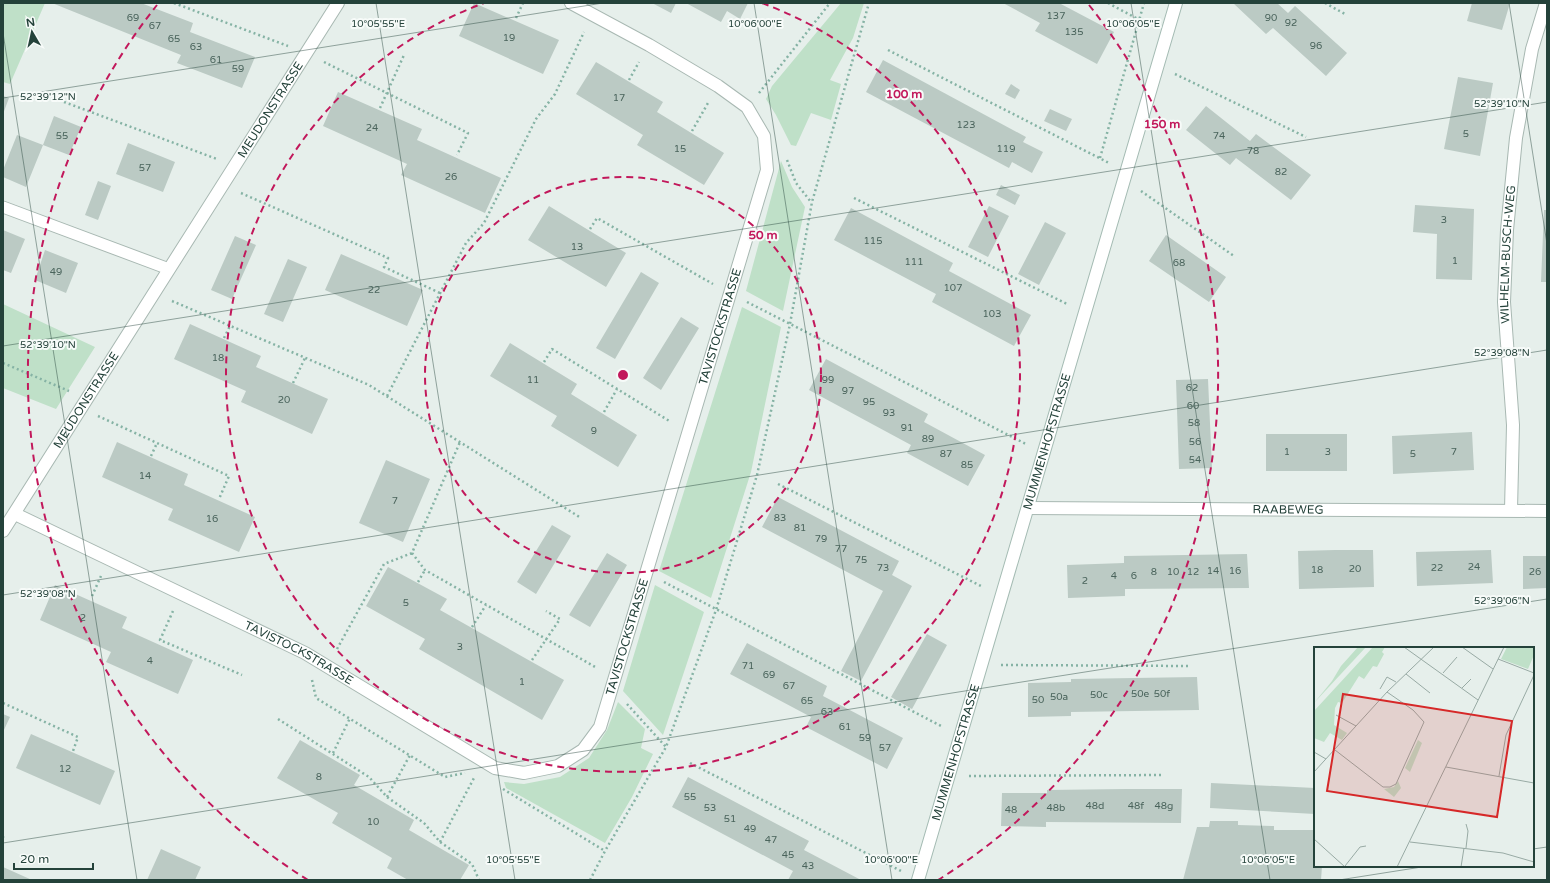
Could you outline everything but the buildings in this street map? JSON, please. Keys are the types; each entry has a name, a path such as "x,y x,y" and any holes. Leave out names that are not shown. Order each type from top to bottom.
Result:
{"street":[{"name":"MEUDONSTRASSE","path":"3,531 85,404 153,293 338,3"},
{"name":"TAVISTOCKSTRASSE","path":"15,514 305,653 495,768 524,773 558,766 583,750 600,727 614,683 687,432 767,170 764,136 747,107 718,86 650,44 571,3"},
{"name":"MUMMENHOFSTRASSE","path":"918,880 959,736 1002,596 1176,3"},
{"name":"WILHELM-BUSCH-WEG","path":"1512,510 1513,425 1504,302 1507,230 1516,138 1532,49 1546,3"},
{"name":"RAABEWEG","path":"1028,508 1547,511"}],"lane":[{"path":"3,207 169,269"}],"path":[{"name":"MEUDONSTRASSE","path":"174,3 305,53"},
{"path":"516,18 523,3"},
{"path":"747,107 830,3"},
{"path":"590,880 605,851 666,747 716,610 757,475 790,324 812,202 869,3"},
{"path":"1108,3 1167,34"},
{"path":"1100,158 1144,3"},
{"path":"1325,3 1345,14"},
{"path":"387,396 466,243 484,223 536,119 555,94 592,14"},
{"path":"888,50 1100,158 1234,256"},
{"path":"305,53 468,133 457,156"},
{"path":"380,108 404,55"},
{"path":"1158,66 1306,137"},
{"path":"692,131 718,86"},
{"name":"MEUDONSTRASSE","path":"64,102 234,165"},
{"path":"764,136 780,141 796,183 812,202"},
{"path":"222,185 388,258 384,267 440,293"},
{"path":"854,198 1085,314"},
{"path":"590,229 597,218 729,293 1044,454"},
{"path":"153,293 369,385 581,518"},
{"path":"224,338 230,326"},
{"path":"544,362 552,349 687,432"},
{"path":"294,383 305,358"},
{"path":"3,363 85,404 157,443 229,476 219,499"},
{"path":"604,412 617,389"},
{"path":"327,666 384,564 412,552 460,442"},
{"path":"151,456 157,443"},
{"path":"778,484 1002,596"},
{"path":"412,552 425,570 547,639 614,683 666,747"},
{"path":"418,582 425,570"},
{"path":"646,572 959,736"},
{"path":"181,594 160,640 242,675"},
{"path":"472,627 486,605"},
{"path":"532,660 560,620 546,611"},
{"path":"305,653 316,698 445,777 495,768 504,792 605,851"},
{"path":"981,666 1189,666"},
{"path":"3,703 78,737 72,751"},
{"path":"333,753 350,718"},
{"path":"278,719 369,777 387,798 424,823 440,842 472,864 479,880"},
{"path":"387,798 410,755"},
{"path":"690,763 918,880"},
{"path":"440,842 478,771"},
{"path":"948,776 1164,775"}],"green space":[{"path":"3,3 45,3 10,84 3,82"},
{"path":"841,3 864,3 853,38 830,80 841,84 831,120 811,113 796,146 791,145 766,99 772,86"},
{"path":"781,161 792,187 805,207 783,311 746,291"},
{"path":"3,304 95,347 56,409 3,388"},
{"path":"742,307 781,327 751,472 711,598 659,571"},
{"path":"655,585 704,612 663,735 623,691"},
{"path":"618,702 645,729 641,748 653,754 632,797 605,843 506,788 504,782 524,784 560,777 589,758 607,730"}]}
